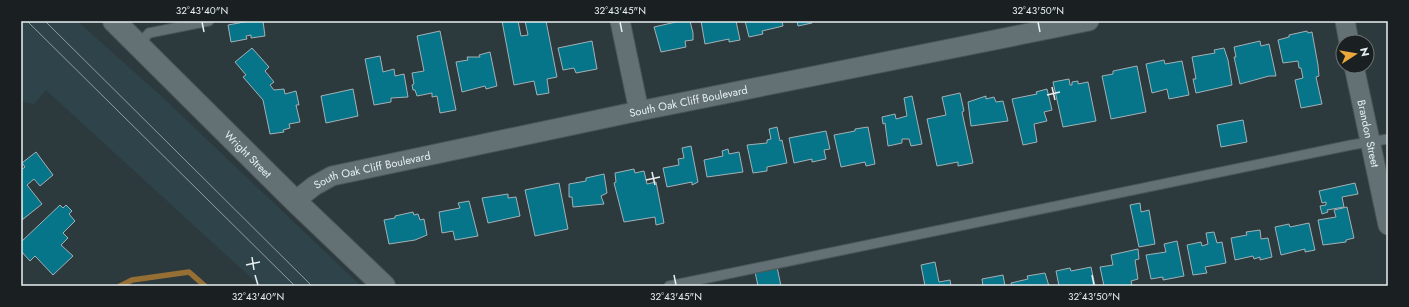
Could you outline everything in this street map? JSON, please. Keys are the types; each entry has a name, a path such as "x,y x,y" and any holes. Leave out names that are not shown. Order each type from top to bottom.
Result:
{"street":[{"name":"Wright Street","path":"114,21 295,201 384,286"},
{"path":"620,21 639,111"},
{"name":"South Oak Cliff Boulevard","path":"295,201 314,186 332,176 639,111 1089,21"},
{"path":"1345,21 1347,34"},
{"name":"Brandon Street","path":"1357,74 1379,140 1388,225"}],"lane":[{"path":"138,45 149,33 210,21"},
{"path":"669,286 1379,140"}],"shaded area":[{"path":"21,21 77,21 160,95 361,286 260,286 46,90 34,104 21,101"}],"building":[{"path":"249,21 263,21 265,36 251,38 251,35 246,36 247,39 231,42 228,25"},
{"path":"502,21 518,21 521,36 528,35 525,21 546,21 557,77 547,79 549,93 537,95 534,81 514,85"},
{"path":"676,21 690,21 693,40 685,41 686,47 661,52 654,27"},
{"path":"701,21 736,21 740,40 729,42 729,39 705,44"},
{"path":"745,21 782,21 783,26 762,31 763,34 749,37"},
{"path":"797,21 811,21 812,23 798,26"},
{"path":"440,31 456,110 440,113 437,96 432,97 432,93 417,96 415,90 413,90 412,85 414,84 412,73 424,71 417,36"},
{"path":"1307,31 1308,33 1312,32 1319,76 1316,77 1322,104 1301,108 1295,80 1303,78 1301,68 1299,68 1298,61 1283,63 1278,40 1289,37 1289,35"},
{"path":"592,41 597,69 576,73 574,68 563,70 558,48"},
{"path":"1260,41 1261,46 1269,44 1276,76 1269,76 1240,84 1234,57 1236,57 1234,47"},
{"path":"252,48 269,67 265,71 274,82 270,85 274,90 284,89 285,94 296,91 299,105 296,105 300,122 289,124 290,128 283,130 284,132 270,134 263,100 243,77 246,75 235,62"},
{"path":"1224,48 1228,60 1232,85 1196,93 1193,79 1196,79 1192,57 1215,53 1214,50"},
{"path":"490,52 497,86 486,89 485,86 462,92 456,62 468,60 467,57 480,57 479,55"},
{"path":"380,56 383,72 394,69 395,76 404,74 408,97 391,98 391,102 374,105 365,59"},
{"path":"1164,60 1165,64 1182,61 1189,95 1169,99 1167,89 1152,93 1146,64"},
{"path":"1137,66 1146,112 1111,119 1102,76 1113,74 1113,71"},
{"path":"1069,79 1070,85 1072,85 1072,82 1078,81 1078,84 1088,82 1096,121 1063,127 1053,82"},
{"path":"353,89 358,116 326,123 321,96"},
{"path":"1047,89 1052,110 1044,112 1047,121 1034,124 1037,142 1023,145 1012,99 1037,94 1036,92"},
{"path":"960,93 964,111 962,112 973,163 958,166 958,162 937,166 927,119 946,115 942,97"},
{"path":"912,96 922,144 911,146 909,139 902,139 902,143 888,146 885,123 883,124 882,117 895,114 896,119 907,116 904,98"},
{"path":"986,96 986,99 994,97 996,102 1003,101 1008,121 971,126 968,102"},
{"path":"1243,120 1247,142 1221,147 1217,125"},
{"path":"777,127 780,141 782,140 787,163 767,167 767,171 753,173 747,145 767,143 767,140 771,139 769,129"},
{"path":"868,127 875,164 866,166 865,162 841,167 834,135"},
{"path":"826,131 830,149 824,150 826,159 812,162 812,159 794,163 789,138"},
{"path":"691,146 698,182 692,185 692,182 667,187 663,168 679,165 678,159 684,158 682,148"},
{"path":"728,149 729,154 739,152 743,172 707,177 704,160 723,156 722,151"},
{"path":"36,152 53,175 40,186 34,179 27,185 42,204 22,220 21,170 25,167 22,163"},
{"path":"634,169 635,173 644,171 647,184 656,182 664,223 656,225 655,217 624,222 614,183 616,182 615,173"},
{"path":"604,174 607,193 601,196 604,204 573,207 572,197 569,197 569,184 586,181 586,178"},
{"path":"559,183 568,229 535,236 525,190"},
{"path":"1355,183 1358,194 1342,197 1344,207 1327,210 1328,212 1322,214 1320,206 1326,205 1326,202 1322,203 1319,191"},
{"path":"508,194 508,198 516,197 520,216 488,223 482,198"},
{"path":"469,201 478,236 455,240 453,231 442,233 439,212 460,208 458,203"},
{"path":"1140,203 1141,212 1149,210 1155,244 1139,247 1130,205"},
{"path":"60,205 63,208 66,205 72,211 69,214 75,221 63,233 68,238 61,245 73,256 53,275 35,256 30,261 21,251 21,242"},
{"path":"1347,207 1354,238 1346,240 1346,242 1323,245 1318,220 1336,217 1334,210"},
{"path":"413,212 414,215 418,214 420,220 424,219 427,235 415,240 389,244 384,220"},
{"path":"1309,223 1315,250 1305,252 1305,249 1281,255 1275,227 1289,224 1290,227"},
{"path":"1260,230 1261,239 1268,238 1272,257 1260,260 1260,257 1254,259 1253,256 1235,260 1231,238 1247,235 1246,232"},
{"path":"1214,232 1217,243 1222,242 1226,263 1205,267 1207,273 1193,275 1187,245 1201,242 1202,246 1208,244 1206,233"},
{"path":"1177,241 1184,276 1163,280 1163,277 1151,279 1146,255 1166,252 1164,244"},
{"path":"1138,249 1139,259 1135,260 1138,279 1131,281 1132,285 1104,286 1100,267 1113,265 1111,255"},
{"path":"935,262 939,282 950,280 951,286 925,286 921,265"},
{"path":"777,267 781,286 758,286 755,272"},
{"path":"1091,267 1095,286 1059,286 1056,271 1070,268 1071,271"},
{"path":"1045,273 1049,286 1012,286 1011,283 1028,279 1027,276"},
{"path":"1003,275 1005,286 983,286 982,279"}],"waterway":[{"path":"120,286 132,280 189,272 205,286"}],"tram line":[{"path":"27,21 295,286"},
{"path":"45,21 312,286"}]}
